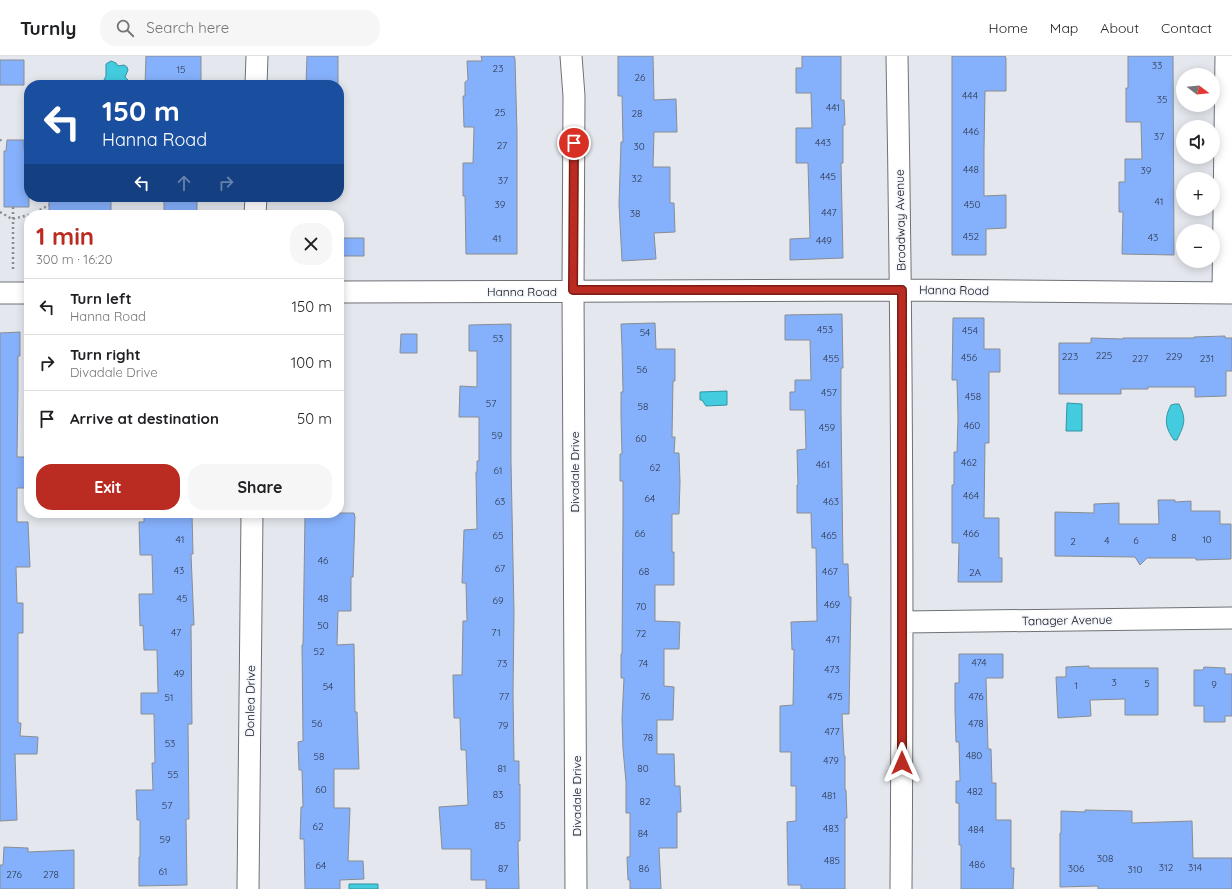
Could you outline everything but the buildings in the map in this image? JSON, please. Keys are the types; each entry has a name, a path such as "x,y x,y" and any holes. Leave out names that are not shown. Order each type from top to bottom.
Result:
{"street":[{"path":"256,80 257,56"},
{"name":"Divadale Drive","path":"571,56 574,96 573,290 576,889"},
{"name":"Broadway Avenue","path":"897,56 902,290 903,622 901,889"},
{"path":"1226,56 1228,293"},
{"name":"Hanna Road","path":"344,292 902,290 1228,293"},
{"path":"0,293 24,293"},
{"name":"Donlea Drive","path":"248,889 252,518"},
{"name":"Tanager Avenue","path":"903,622 1232,618"}],"path":[{"path":"40,210 50,205"},
{"path":"12,207 13,274"},
{"path":"0,212 12,219 24,216"}],"water":[{"path":"111,61 116,63 118,66 124,65 127,67 128,70 125,77 128,80 104,80 106,76 106,64"},
{"path":"727,391 727,405 706,406 702,400 700,400 700,392"},
{"path":"1067,403 1082,404 1082,431 1066,431"},
{"path":"1179,404 1184,418 1183,426 1177,440 1174,440 1171,436 1166,423 1167,414 1171,405"},
{"path":"349,884 378,884 378,889 349,889"}],"route":[{"path":"574,143 573,290 902,290 902,763"}]}
